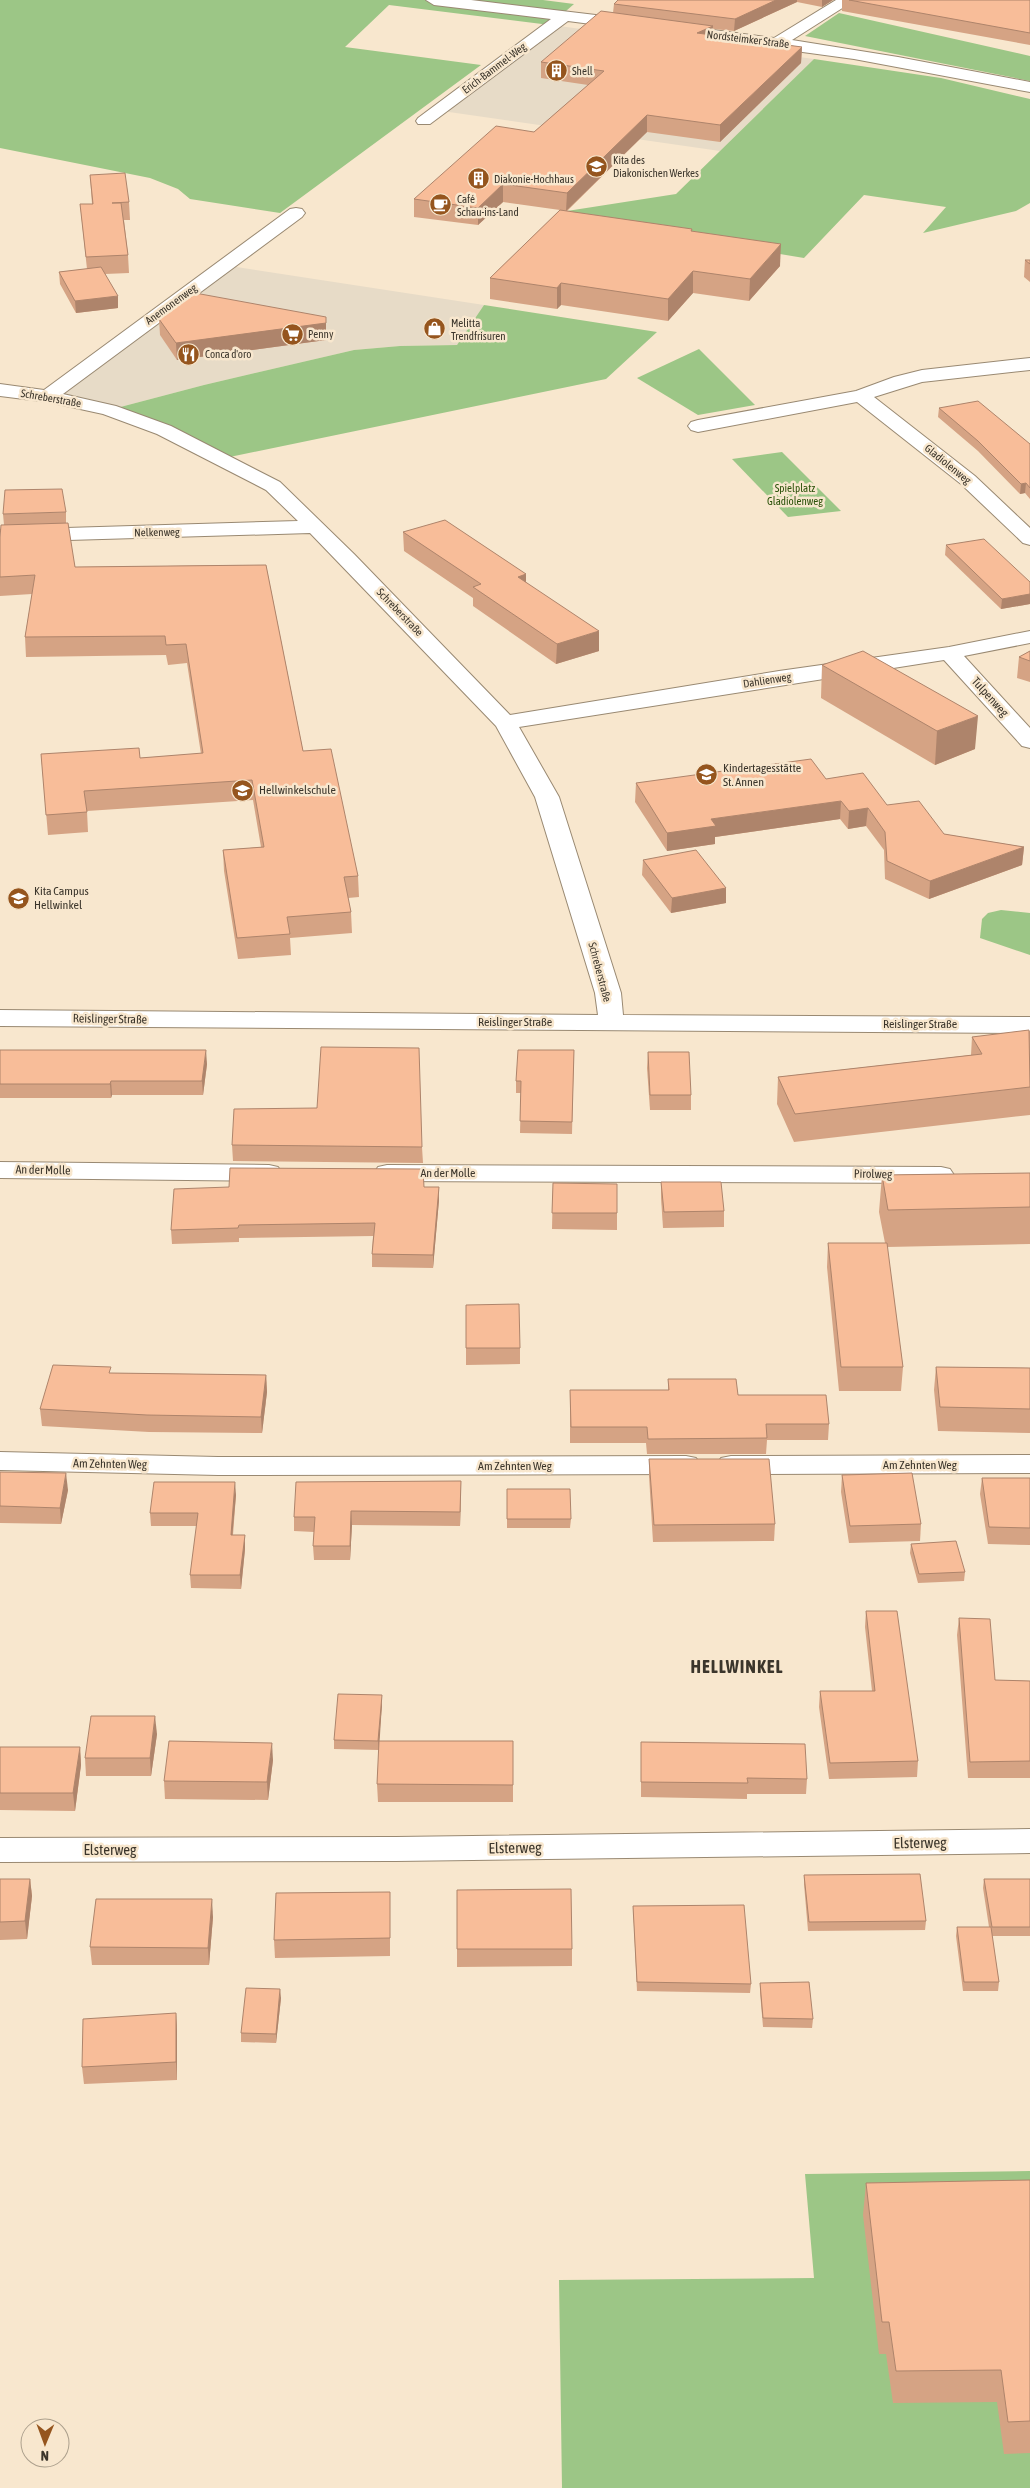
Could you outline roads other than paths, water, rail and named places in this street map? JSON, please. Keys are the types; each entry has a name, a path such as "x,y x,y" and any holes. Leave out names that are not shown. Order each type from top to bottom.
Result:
{"street":[{"path":"434,0 642,25"},
{"path":"778,42 847,0"},
{"name":"Erich-Bammel-Weg","path":"424,121 565,16"},
{"name":"Nordsteimker Straße","path":"662,28 778,42 932,66 1030,87"},
{"name":"Anemonenweg","path":"48,396 296,213"},
{"path":"698,426 861,396 882,385 932,375 1030,364"},
{"name":"Schreberstraße","path":"0,390 48,396 110,410 164,430 273,486 347,558 505,723 547,797 608,994 611,1022"},
{"name":"Gladiolenweg","path":"861,396 968,480 1030,539"},
{"name":"Nelkenweg","path":"0,536 314,527"},
{"name":"Dahlienweg","path":"505,723 779,678 949,653 1030,637"},
{"name":"Tulpenweg","path":"949,653 1030,741"},
{"name":"Reislinger Straße","path":"0,1018 1030,1025"},
{"name":"An der Molle","path":"0,1170 294,1172"},
{"name":"An der Molle","path":"363,1173 747,1173"},
{"name":"Pirolweg","path":"747,1173 962,1175"},
{"name":"Am Zehnten Weg","path":"0,1461 218,1466 1030,1464"},
{"name":"Elsterweg","path":"0,1850 396,1849 1030,1841"}],"place":[{"name":"Shell","path":"556,71"},
{"name":"Kita des Diakonischen Werkes","path":"597,166"},
{"name":"Diakonie-Hochhaus","path":"478,179"},
{"name":"Café Schau-ins-Land","path":"441,205"},
{"name":"Melitta Trendfrisuren","path":"435,329"},
{"name":"Penny","path":"292,334"},
{"name":"Conca d'oro","path":"189,354"},
{"name":"Kindertagesstätte St. Annen","path":"707,775"},
{"name":"Hellwinkelschule","path":"243,790"},
{"name":"Kita Campus Hellwinkel","path":"18,898"}],"district":[{"name":"HELLWINKEL","path":"737,1667"}],"park label":[{"name":"Spielplatz Gladiolenweg","path":"795,494"}]}
